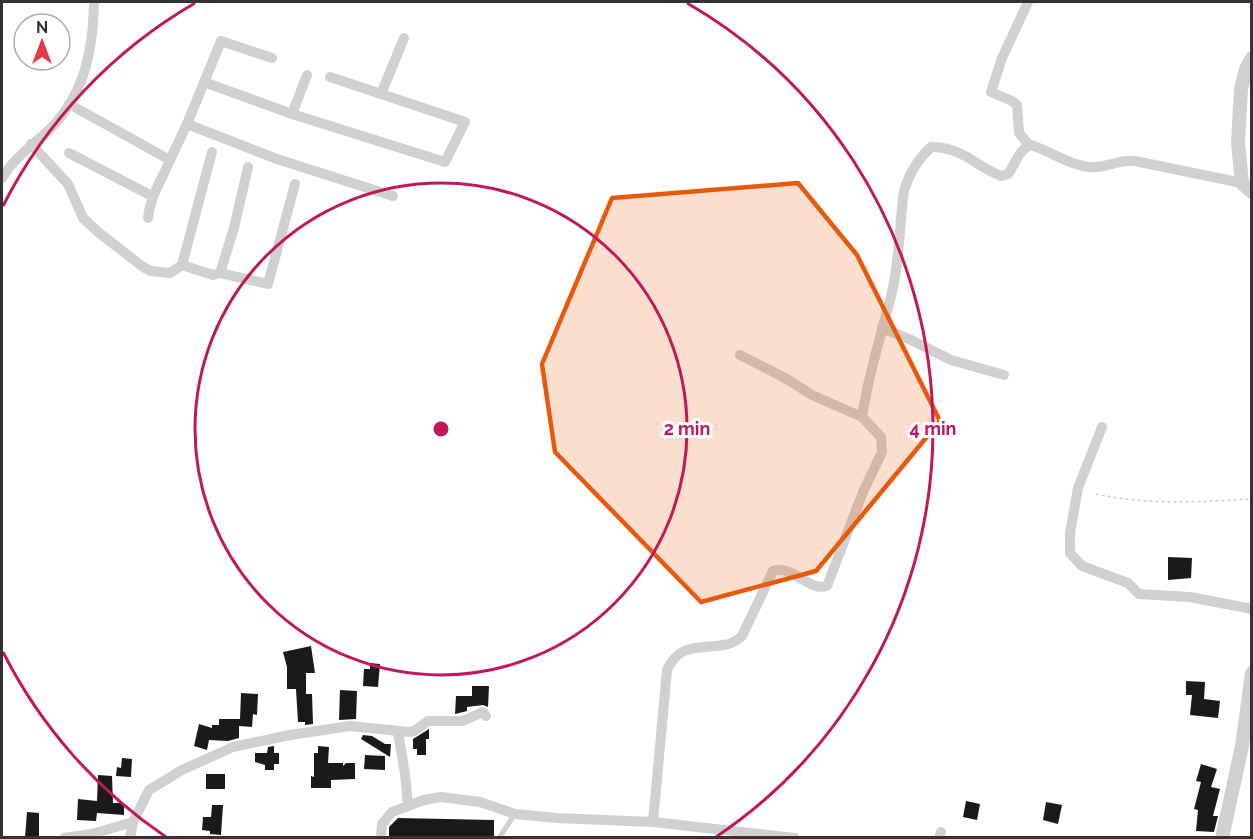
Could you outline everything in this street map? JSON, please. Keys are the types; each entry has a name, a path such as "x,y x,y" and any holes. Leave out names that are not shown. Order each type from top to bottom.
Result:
{"street":[{"path":"2,178 10,164 51,128 69,104 82,80 90,57 94,2"},
{"path":"1028,2 1002,58 991,92 1016,103 1019,133 1029,145 1091,168 1122,161 1135,161 1247,188 1238,143 1244,76 1251,58"},
{"path":"381,94 404,38"},
{"path":"148,218 152,196 162,180 187,124 221,41 272,58"},
{"path":"292,114 307,75"},
{"path":"204,82 292,114 444,162 465,122 330,77"},
{"path":"69,104 170,159"},
{"path":"187,124 277,159 393,196"},
{"path":"31,144 70,187 83,218 98,232 151,271 170,273 182,265 212,152"},
{"path":"862,417 868,383 892,291 904,191 921,158 931,147 947,147 1004,176 1010,171 1021,152 1029,145"},
{"path":"69,153 152,196"},
{"path":"220,273 234,228 248,167"},
{"path":"182,265 213,275 220,273 268,284 295,183"},
{"path":"882,328 951,360 1004,375"},
{"path":"653,822 667,670 670,664 677,655 690,648 720,645 738,640 773,571 777,569 787,571 818,587 827,586 863,492 882,452 881,437 862,417 812,395 787,379 740,355"},
{"path":"1102,426 1078,488 1072,516 1070,553 1076,561 1088,569 1128,583 1139,594 1190,597 1251,609"},
{"path":"1222,837 1242,746 1251,673"},
{"path":"130,837 134,822 149,790 182,770 233,747 350,726 398,732 414,731 428,721 463,721 483,712 486,716"},
{"path":"398,732 408,805"},
{"path":"381,837 384,820 392,812 431,798 457,798 480,802 515,814 653,822 691,832 795,837"},
{"path":"64,837 92,834 134,822"}],"lane":[{"path":"499,837 515,814"}],"path":[{"path":"1096,494 1112,498 1155,501 1251,499"}],"highlighted area":[{"path":"798,183 857,255 940,421 816,571 701,602 555,452 542,364 612,198"}],"building":[{"path":"1168,557 1192,558 1191,578 1168,580"},
{"path":"311,646 315,673 306,673 306,694 312,694 313,724 305,725 305,722 298,722 296,689 287,689 287,667 283,652"},
{"path":"370,663 380,664 378,687 363,686 364,669 370,669"},
{"path":"1186,681 1205,682 1204,699 1220,701 1218,718 1190,715 1192,695 1186,695"},
{"path":"472,686 489,686 488,707 483,705 467,707 467,711 455,714 456,696 472,696"},
{"path":"340,690 357,691 356,719 339,720"},
{"path":"241,693 258,694 257,715 253,714 252,727 239,726 239,738 228,741 209,740 207,750 194,746 199,724 212,728 212,725 219,725 219,719 240,719"},
{"path":"429,729 429,739 426,739 426,755 417,755 417,749 413,749 413,739"},
{"path":"363,735 372,736 385,744 391,744 390,757 361,739"},
{"path":"274,746 274,753 279,753 279,764 274,764 274,770 265,770 265,765 255,762 255,753 267,753 268,747"},
{"path":"318,746 329,747 328,763 343,763 343,766 346,763 355,763 355,779 331,780 331,788 311,788 311,776 314,777 314,753 318,753"},
{"path":"365,755 385,756 385,770 364,769"},
{"path":"122,758 132,759 131,777 116,776 117,767 121,768"},
{"path":"1201,764 1217,769 1211,787 1220,789 1213,816 1218,816 1214,832 1196,831 1198,810 1194,809 1201,782 1196,781"},
{"path":"206,774 225,774 225,789 206,789"},
{"path":"98,775 112,776 113,803 124,803 124,815 97,813 96,821 77,820 78,799 97,801"},
{"path":"966,801 980,804 977,820 963,817"},
{"path":"1046,802 1062,805 1058,824 1043,820"},
{"path":"212,805 223,805 221,835 210,834 210,831 202,830 203,817 211,817"},
{"path":"27,812 39,813 39,837 25,837"},
{"path":"398,818 494,820 494,837 389,836 389,827"}]}
